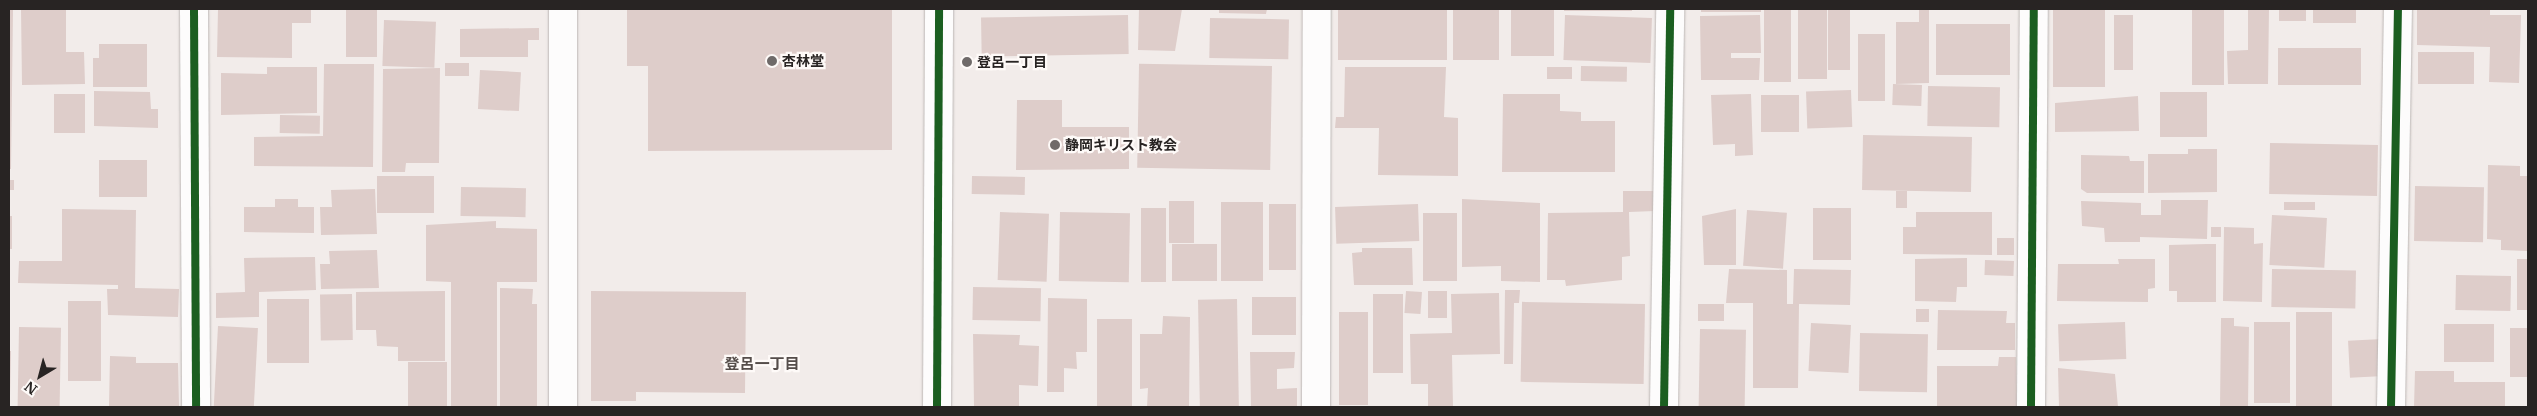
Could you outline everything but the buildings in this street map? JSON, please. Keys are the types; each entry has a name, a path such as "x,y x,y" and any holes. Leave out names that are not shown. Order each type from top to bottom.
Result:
{"street":[{"path":"194,9 196,407"},
{"path":"563,9 563,407"},
{"path":"937,407 939,9"},
{"path":"1316,407 1317,9"},
{"path":"1664,407 1670,9"},
{"path":"2031,407 2034,9"},
{"path":"2391,407 2398,9"}],"cycle path":[{"path":"194,9 196,407"},
{"path":"937,407 939,9"},
{"path":"1664,407 1670,9"},
{"path":"2031,407 2034,9"},
{"path":"2391,407 2398,9"}],"place":[{"name":"杏林堂","path":"772,61"},
{"name":"登呂一丁目","path":"967,62"},
{"name":"静岡キリスト教会","path":"1055,145"}],"district":[{"name":"登呂一丁目","path":"762,364"}]}
